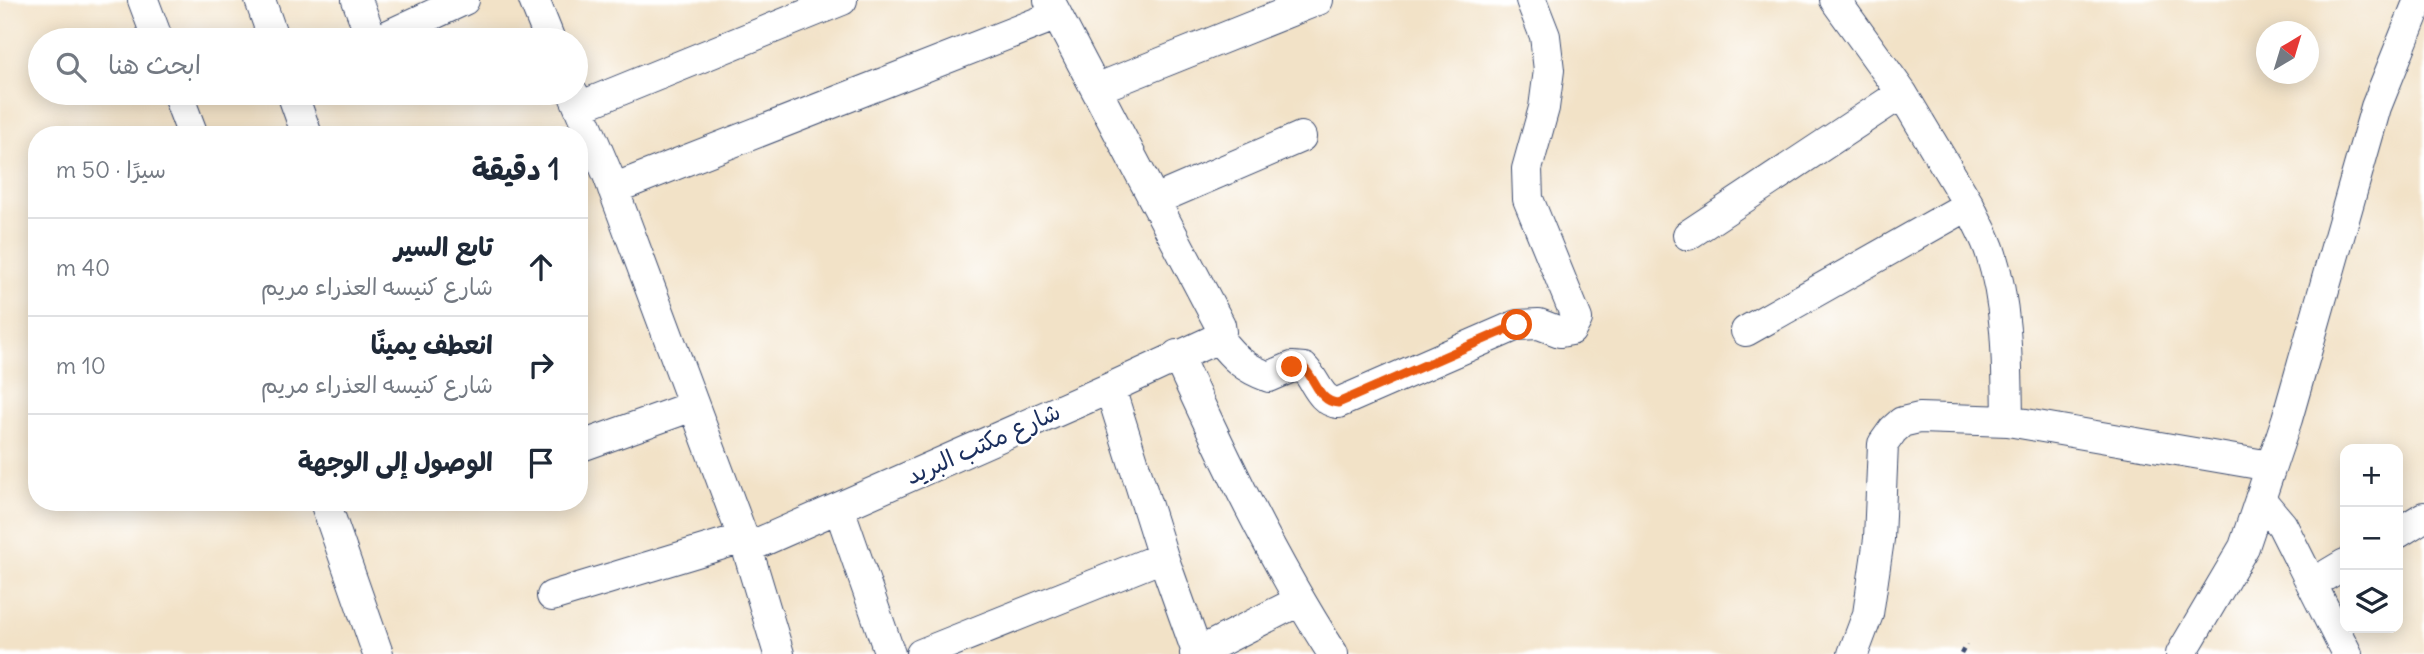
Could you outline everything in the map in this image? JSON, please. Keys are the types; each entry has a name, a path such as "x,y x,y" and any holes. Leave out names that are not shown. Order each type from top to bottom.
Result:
{"street":[{"path":"143,0 154,28"},
{"path":"260,0 270,28"},
{"path":"357,0 368,28"},
{"path":"404,28 464,0"},
{"path":"534,0 545,28"},
{"path":"588,95 842,0"},
{"path":"1096,89 1318,0"},
{"path":"613,189 1053,7 1220,325 1218,338 1231,355 1248,370 1269,377 1292,367 1304,368 1324,398 1331,403 1338,403 1517,325 1539,324 1560,332 1566,332 1576,325 1577,319 1528,198 1527,169 1544,108 1549,70 1545,36 1531,0"},
{"path":"1835,0 1902,93 1969,205 1990,253 2001,295 2007,355 2008,421"},
{"path":"2181,654 2244,547 2287,419 2376,107 2419,0"},
{"path":"1688,235 1902,93"},
{"path":"182,105 190,126"},
{"path":"296,105 304,126"},
{"path":"578,105 587,126"},
{"path":"588,129 745,543 779,654"},
{"path":"1155,200 1301,137"},
{"path":"1745,331 1969,205"},
{"name":"شارع مكتب البريد","path":"552,596 745,543 839,508 1218,338"},
{"path":"1177,355 1234,480 1299,601 1333,654"},
{"path":"1110,388 1196,653 1299,601"},
{"path":"588,444 693,406"},
{"path":"1853,654 1868,614 1879,540 1883,444 1902,422 1919,418 2008,421 2270,466"},
{"path":"2260,499 2282,526 2347,654"},
{"path":"839,508 890,654"},
{"path":"328,511 378,654"},
{"path":"2403,530 2424,517"},
{"path":"921,654 1163,557"},
{"path":"2313,583 2340,567"}],"path":[{"path":"1961,654 1966,645"}],"route":[{"path":"1292,367 1304,368 1324,398 1331,403 1338,403 1517,325"}]}
